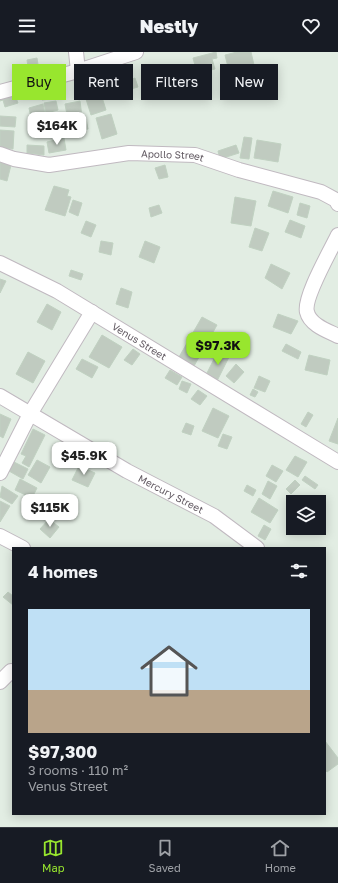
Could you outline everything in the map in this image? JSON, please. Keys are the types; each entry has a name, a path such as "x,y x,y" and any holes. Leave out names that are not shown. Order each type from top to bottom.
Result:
{"street":[{"path":"76,52 77,64"},
{"path":"99,64 136,52"},
{"path":"0,92 74,72"},
{"name":"Apollo Street","path":"0,154 14,159 49,166 129,153 195,155 239,170 321,192 336,200 338,204"},
{"path":"338,235 308,296 307,312 314,323 338,336"},
{"name":"Venus Street","path":"0,263 57,291 338,462"},
{"path":"0,473 30,414 92,312"},
{"name":"Mercury Street","path":"0,396 127,471 214,516 256,547"},
{"path":"0,536 21,547"},
{"path":"0,682 8,669"}],"building":[{"path":"216,52 217,58 212,59 215,69 212,70 212,64 195,64 193,58"},
{"path":"237,52 251,52 254,64 227,64 225,55"},
{"path":"37,58 38,64 28,64 27,60"},
{"path":"135,78 138,87 133,88 133,79"},
{"path":"0,95 12,95 12,100 17,100 18,103 5,107 3,100 0,101"},
{"path":"86,100 103,100 106,110 91,115"},
{"path":"56,101 58,110 46,113 44,103"},
{"path":"80,101 82,117 68,120 65,104"},
{"path":"43,104 47,123 33,127 29,108"},
{"path":"111,114 117,134 102,139 96,118"},
{"path":"0,116 16,117 15,127 0,126"},
{"path":"86,119 88,129 75,132 73,122"},
{"path":"0,130 14,131 13,149 0,148"},
{"path":"244,137 252,138 249,159 240,158"},
{"path":"64,138 66,150 49,153 47,142"},
{"path":"257,140 281,144 278,162 254,158"},
{"path":"27,145 44,146 44,155 27,153"},
{"path":"236,145 239,153 220,159 218,151"},
{"path":"0,158 12,161 7,181 0,179"},
{"path":"165,165 168,177 159,179 155,168"},
{"path":"54,186 69,190 67,196 71,197 65,216 45,210"},
{"path":"273,191 293,197 288,213 268,206"},
{"path":"235,197 256,201 251,226 231,223"},
{"path":"73,200 82,203 78,216 69,212"},
{"path":"300,203 310,206 307,218 297,215"},
{"path":"159,205 162,213 151,217 149,208"},
{"path":"290,220 305,226 301,238 285,232"},
{"path":"86,221 96,225 91,237 81,233"},
{"path":"255,228 269,233 262,251 249,247"},
{"path":"101,241 113,243 111,255 99,252"},
{"path":"145,241 160,247 154,263 139,257"},
{"path":"271,264 290,273 282,289 265,278"},
{"path":"71,270 83,274 81,280 69,276"},
{"path":"0,279 6,281 0,293"},
{"path":"121,288 132,292 128,308 116,304"},
{"path":"47,304 61,312 52,330 37,322"},
{"path":"278,314 298,321 291,334 273,327"},
{"path":"202,317 217,325 194,366 179,357"},
{"path":"102,335 122,347 109,368 89,357"},
{"path":"235,338 249,345 244,355 230,348"},
{"path":"286,344 301,352 298,359 282,351"},
{"path":"133,349 140,354 132,365 124,360"},
{"path":"218,351 229,357 217,381 206,375"},
{"path":"28,352 45,361 33,383 16,374"},
{"path":"309,355 330,360 327,375 305,370"},
{"path":"82,359 98,367 92,378 76,369"},
{"path":"236,364 244,372 234,383 226,376"},
{"path":"170,370 182,377 177,385 165,378"},
{"path":"259,376 270,381 265,392 254,388"},
{"path":"182,381 191,384 187,393 179,389"},
{"path":"253,389 258,392 255,397 250,395"},
{"path":"198,390 207,396 200,405 191,399"},
{"path":"213,408 229,416 218,438 202,431"},
{"path":"308,412 313,415 306,427 301,424"},
{"path":"0,414 11,419 3,438 0,436"},
{"path":"338,418 338,444 329,441"},
{"path":"186,423 194,426 191,435 182,432"},
{"path":"33,429 45,435 29,467 22,463 26,456 21,454"},
{"path":"223,434 232,437 227,449 218,446"},
{"path":"295,456 307,462 298,477 286,470"},
{"path":"37,460 50,467 41,483 28,475"},
{"path":"14,462 28,469 23,479 9,471"},
{"path":"272,465 283,471 276,482 266,476"},
{"path":"79,466 95,473 88,487 72,480"},
{"path":"305,476 318,485 315,489 302,480"},
{"path":"20,479 37,488 32,498 15,490"},
{"path":"295,480 300,485 291,494 286,489"},
{"path":"268,481 277,486 270,499 262,494"},
{"path":"247,485 256,490 253,496 244,491"},
{"path":"2,486 18,496 12,504 0,497"},
{"path":"259,498 278,510 270,523 251,512"},
{"path":"0,501 10,506 0,522"},
{"path":"49,519 59,527 50,538 40,529"},
{"path":"264,525 271,529 265,540 258,536"},
{"path":"8,592 12,595 12,604 3,597"},
{"path":"326,742 338,758 338,764 327,772"}]}
